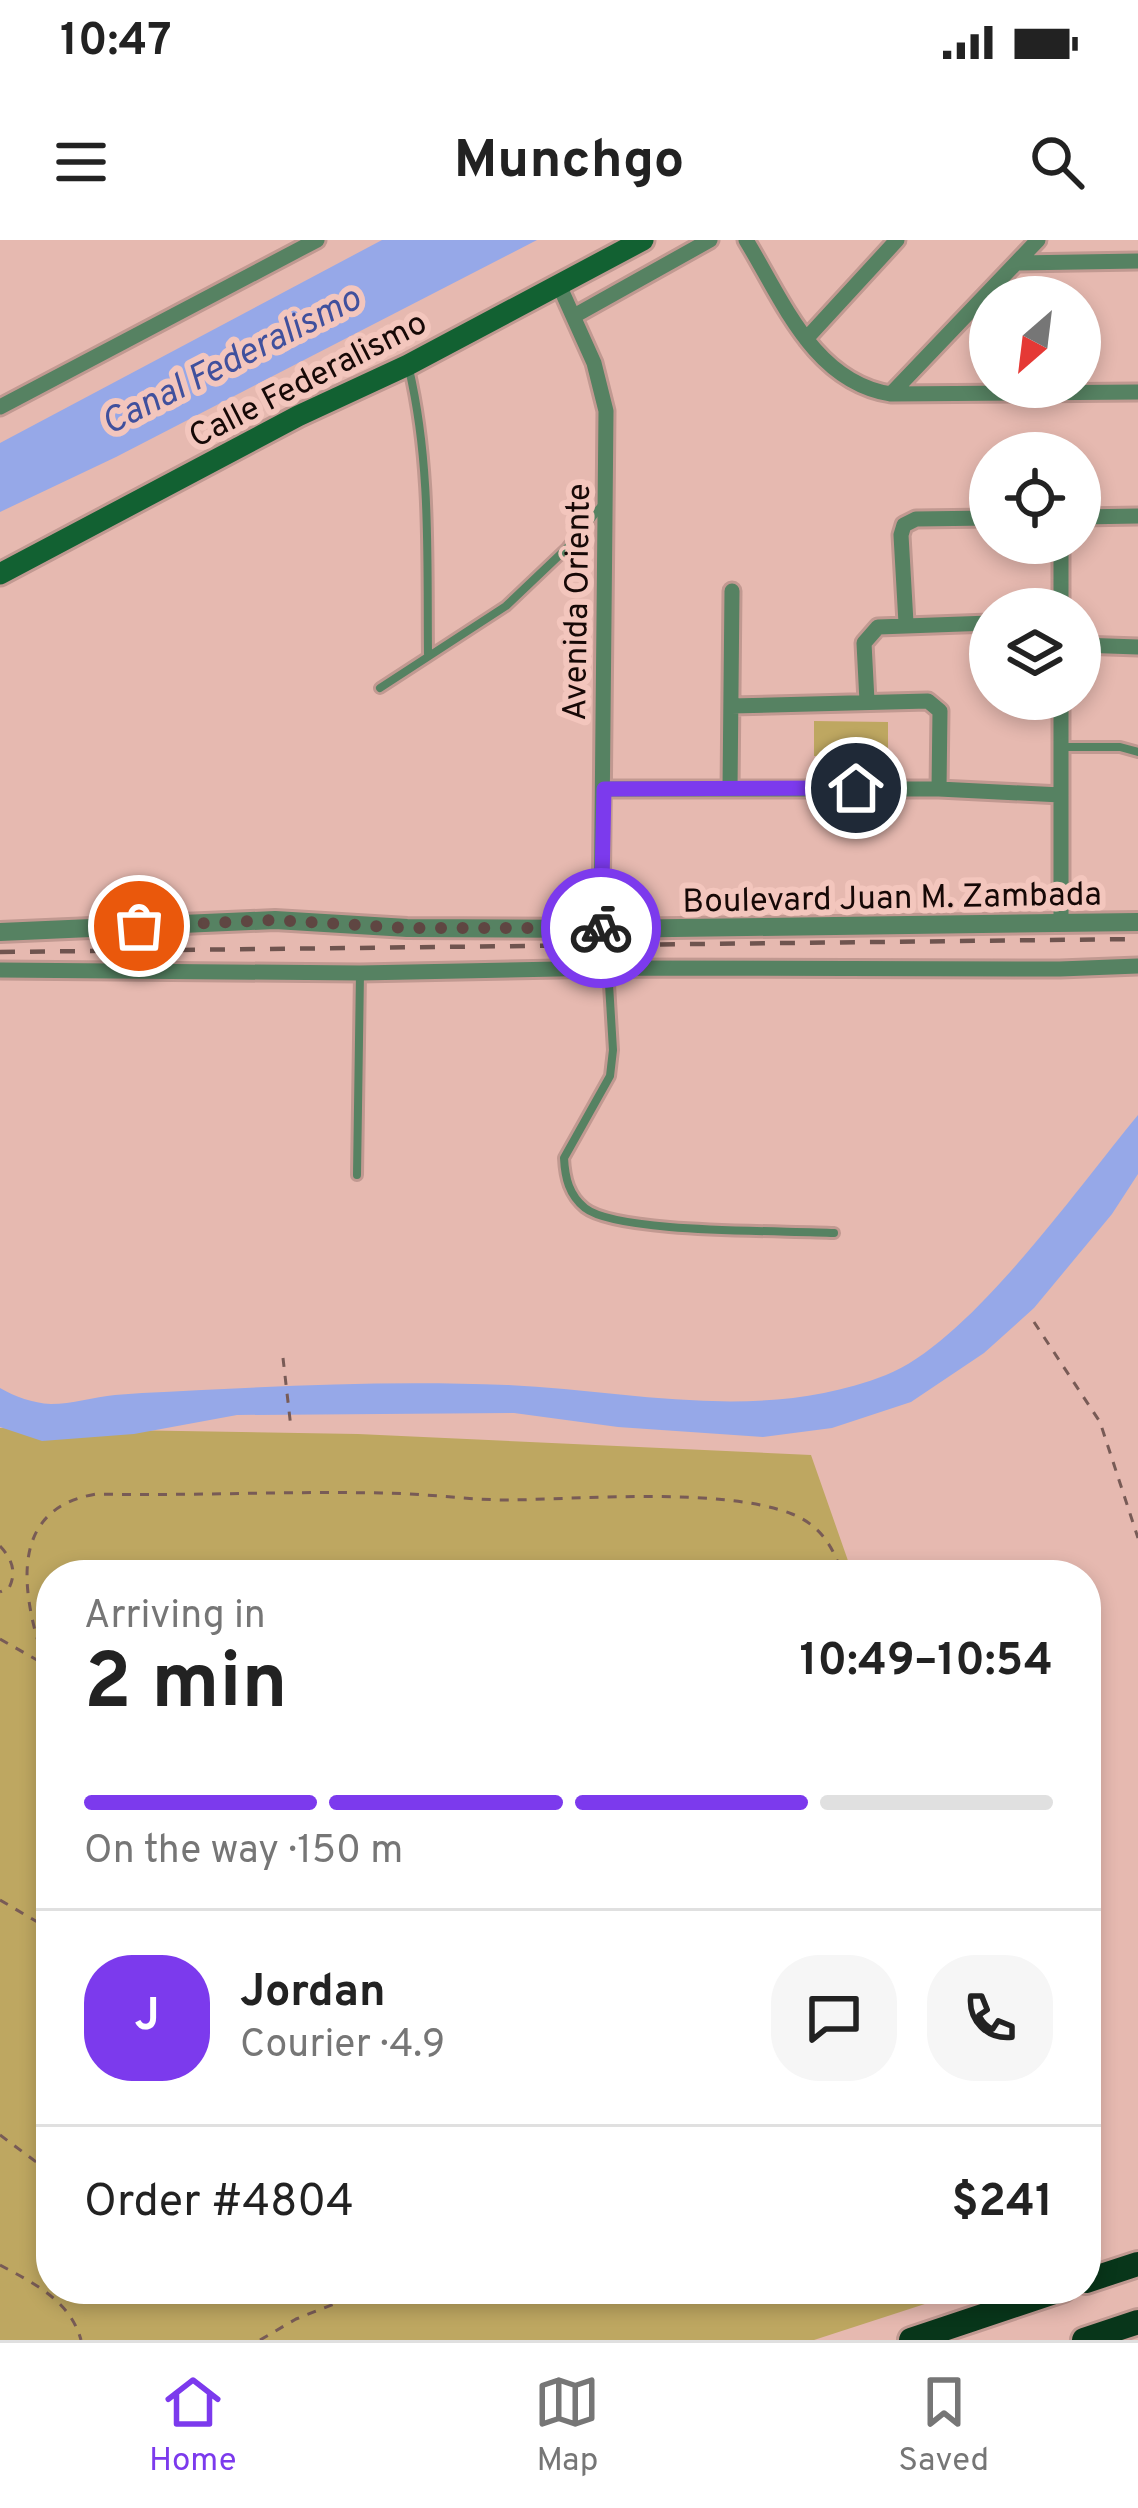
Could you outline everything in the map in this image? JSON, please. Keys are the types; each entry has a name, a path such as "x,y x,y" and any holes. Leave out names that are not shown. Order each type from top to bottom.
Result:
{"highway":[{"path":"1101,2277 1138,2264"},
{"path":"911,2340 1018,2304"},
{"path":"1084,2340 1138,2322"}],"main road":[{"name":"Calle Federalismo","path":"0,574 643,240"}],"street":[{"path":"0,407 317,240"},
{"path":"574,316 710,240"},
{"path":"746,240 806,338 834,373 868,390 892,394 1138,392"},
{"path":"806,338 897,240"},
{"path":"892,394 1038,240"},
{"path":"1018,263 1138,262"},
{"name":"Avenida Oriente","path":"559,285 594,363 606,411 601,929"},
{"path":"1101,517 1138,516"},
{"path":"906,623 904,525 916,519 969,518"},
{"path":"730,788 732,591"},
{"path":"867,701 864,643 878,627 969,622"},
{"path":"1101,646 1138,647"},
{"path":"731,706 915,699 936,706 940,716 939,789"},
{"path":"1061,720 1061,923"},
{"path":"604,789 939,789 1061,795"},
{"name":"Boulevard Juan M. Zambada","path":"0,932 275,920 407,928 601,929 1138,922"},
{"name":"Boulevard Juan M. Zambada","path":"0,970 360,974 1138,966"}],"lane":[{"path":"408,365 425,481 428,654"},
{"path":"380,688 468,633 538,578 608,498"},
{"path":"1061,747 1120,747 1138,752"},
{"path":"608,968 610,1076 564,1158 571,1193 584,1207 618,1222 835,1233"},
{"path":"357,1175 360,974"}],"path":[{"path":"1034,1322 1100,1422 1138,1538"},
{"path":"284,1358 291,1428"},
{"path":"0,1592 17,1579 32,1530 46,1510 96,1494 291,1492 755,1503 792,1514 819,1531 838,1560"},
{"path":"0,1546 13,1564 36,1637"},
{"path":"0,1639 36,1659"},
{"path":"0,1900 36,1921"},
{"path":"0,2135 36,2162"},
{"path":"0,2265 36,2285"},
{"path":"61,2304 81,2340"},
{"path":"260,2340 334,2304"}],"shaded area":[{"path":"814,721 888,722 888,757 814,756"},
{"path":"0,1428 358,1434 811,1455 848,1560 36,1560 36,2304 925,2304 814,2340 0,2340"}],"water":[{"name":"Canal Federalismo","path":"382,240 537,240 0,512 0,443"},
{"path":"1138,1115 1138,1174 1112,1214 1034,1308 984,1353 911,1402 832,1428 763,1437 618,1427 514,1413 237,1415 134,1434 42,1441 0,1427 0,1388 51,1404 142,1393 366,1384 507,1385 697,1401 792,1398 839,1390 886,1375 952,1331 1021,1260"}],"railway":[{"path":"0,952 1138,939"}],"way so far":[{"path":"139,926 275,920 407,928 601,928"}],"route":[{"path":"601,928 604,789 856,788"}]}
